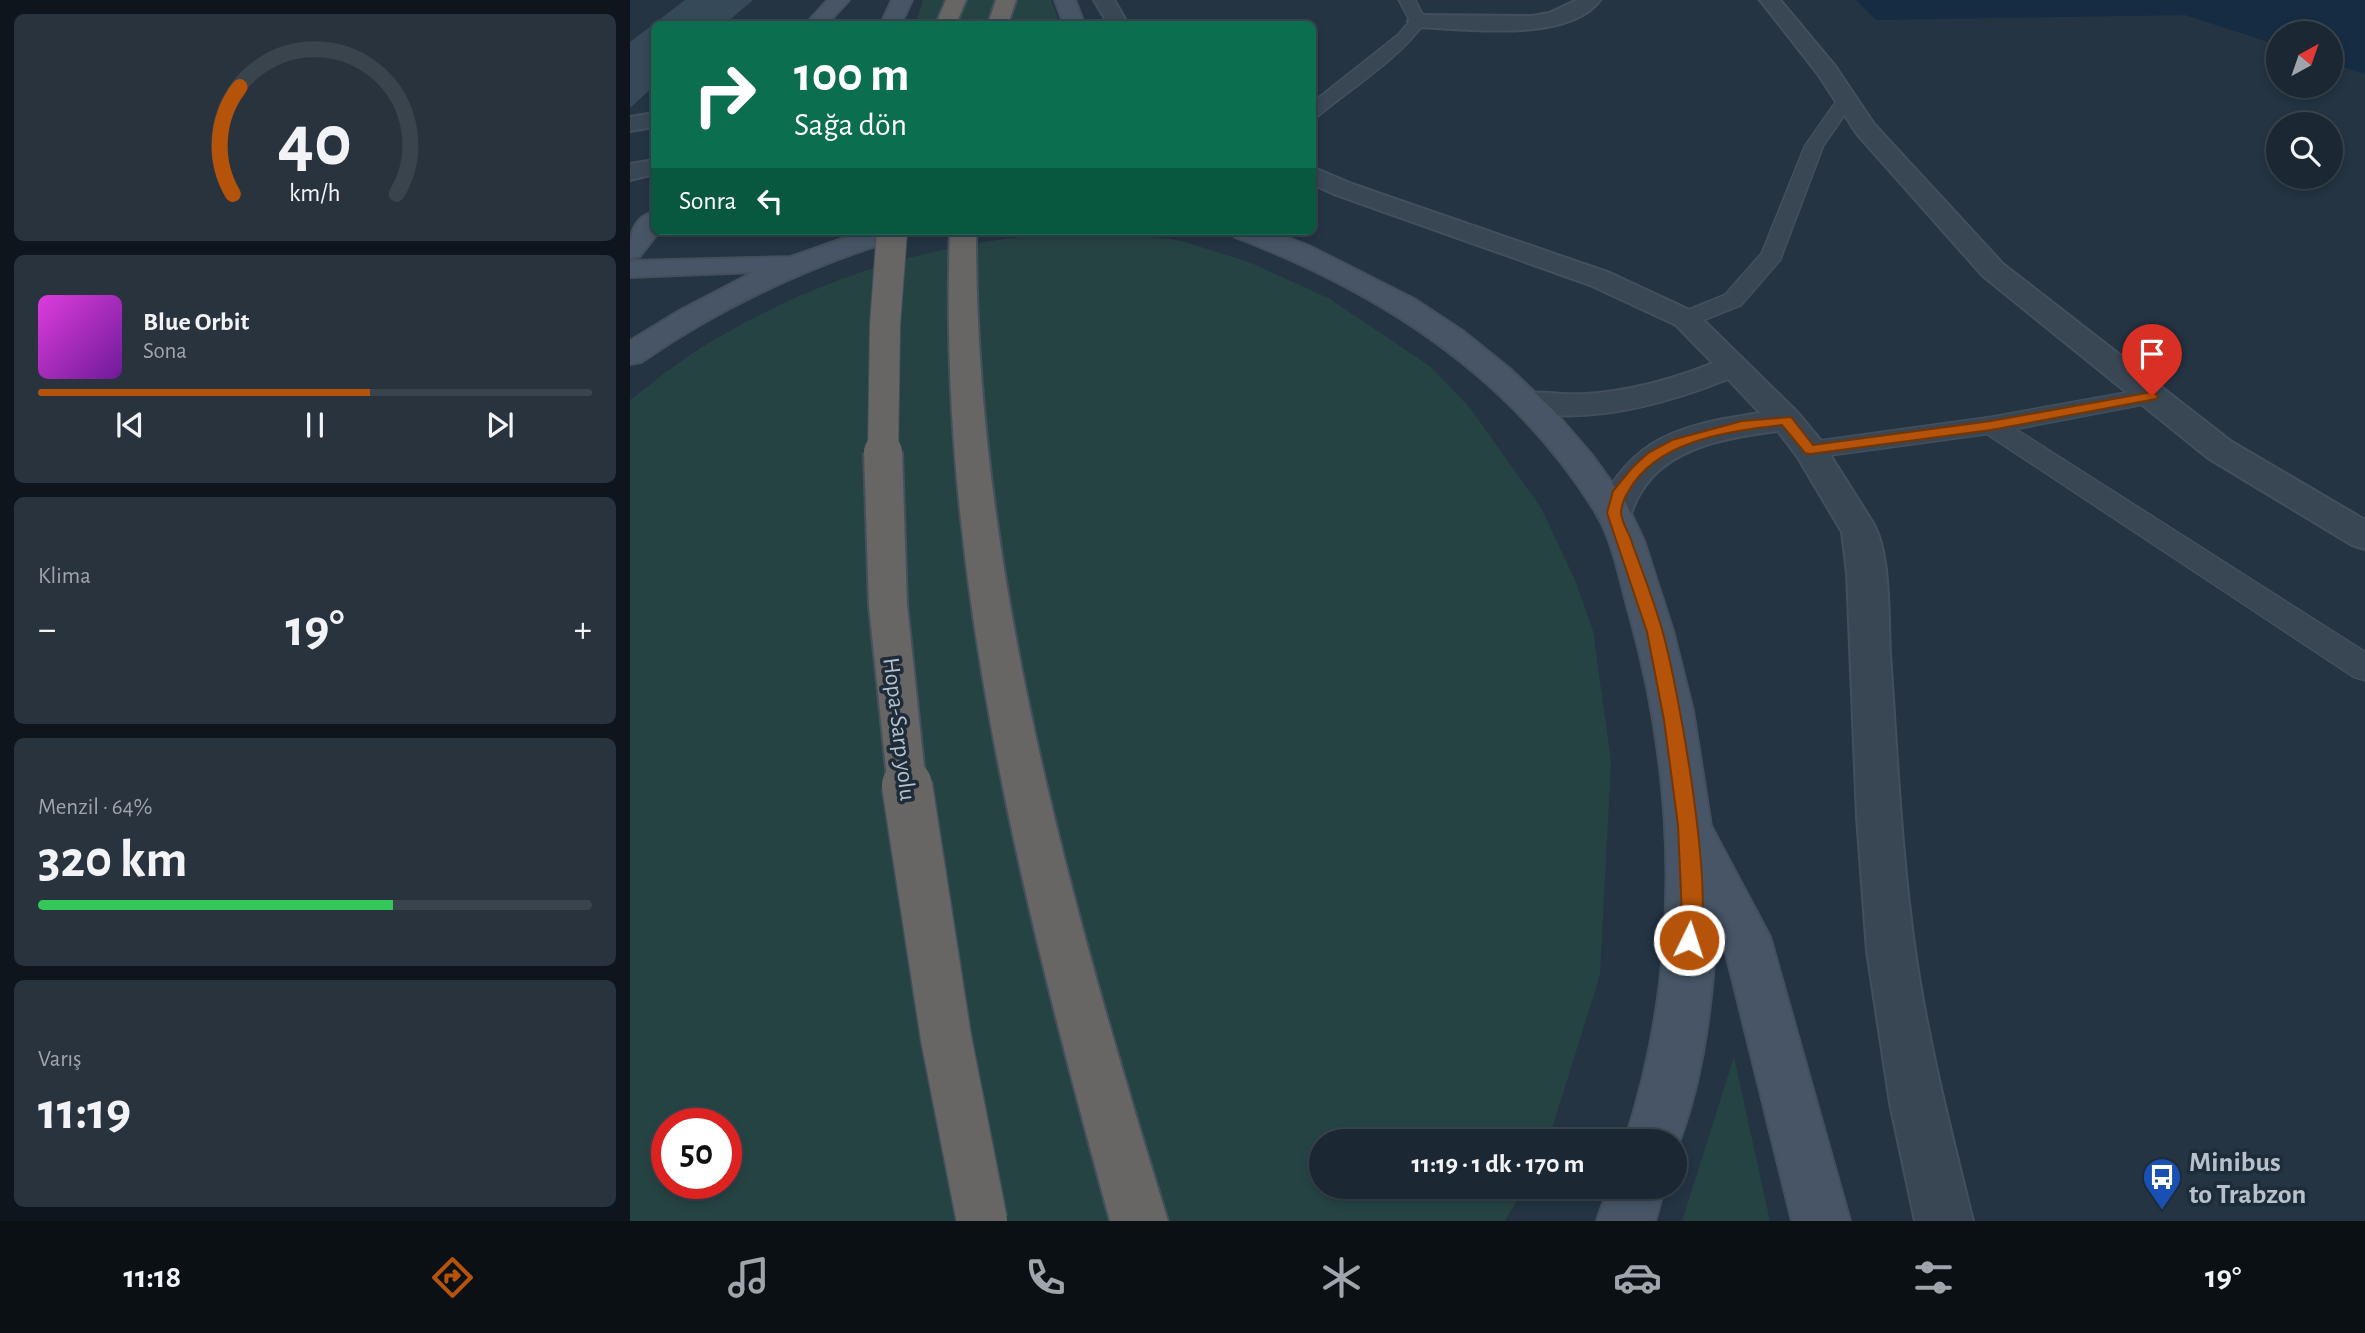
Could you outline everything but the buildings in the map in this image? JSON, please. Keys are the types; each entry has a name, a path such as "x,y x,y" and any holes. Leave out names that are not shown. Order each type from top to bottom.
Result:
{"highway":[{"path":"947,21 956,0"},
{"path":"999,21 1006,0"},
{"name":"Hopa-Sarp yolu","path":"892,235 884,304 880,447 890,653 918,868 968,1161 982,1221"},
{"path":"963,235 961,287 966,430 993,620 1033,819 1099,1084 1139,1221"}],"main road":[{"path":"819,21 839,0"},
{"path":"892,21 902,0"},
{"path":"1065,0 1073,21"},
{"path":"630,250 651,224"},
{"path":"630,269 797,262 818,235"},
{"path":"630,355 728,295 797,262 880,235"},
{"path":"1255,235 1321,260 1408,307 1468,350 1526,402 1569,450 1614,513 1655,632 1673,720 1687,825 1692,915 1681,1016 1656,1129"},
{"path":"1304,235 1321,260"},
{"path":"1687,825 1746,937 1821,1221"},
{"path":"1626,1221 1633,1199"}],"street":[{"path":"1104,0 1116,21"},
{"path":"1418,22 1515,23 1548,20 1579,10 1590,0"},
{"path":"1768,4 1846,100 1864,130 1993,270 2220,450 2365,536"},
{"path":"630,124 651,120"},
{"path":"630,172 651,168"},
{"path":"1316,176 1343,189 1600,279 1686,319 1798,435 1860,532 1866,573 1879,817 1891,951 1917,1103 1944,1221"},
{"path":"1526,402 1565,407 1624,403 1679,387 1734,366"},
{"path":"1614,513 1621,491 1653,456 1677,443 1742,425 1798,435"}],"lane":[{"path":"1316,109 1405,38 1418,22 1407,0"},
{"path":"1686,319 1733,300 1772,255 1814,146 1846,100"},
{"path":"1798,435 1991,425 2152,396"},
{"path":"1991,425 2365,668"}],"green space":[{"path":"923,0 1051,0 1059,21 916,21"},
{"path":"1037,235 1134,235 1178,240 1249,262 1330,299 1431,367 1470,408 1541,508 1575,580 1593,631 1611,761 1600,975 1552,1129 1309,1129 1309,1199 1518,1199 1505,1221 630,1221 630,400 690,355 746,322 793,299 842,279 941,250"},
{"path":"1734,1057 1770,1221 1682,1221"}],"water":[{"path":"1856,0 2365,0 2365,74 2343,67 2343,21 2266,21 2266,41 2185,15 1876,20"}],"place":[{"name":"Minibus to Trabzon","path":"2162,1211"}],"route":[{"path":"1689,940 1692,915 1687,825 1673,720 1655,632 1614,513 1621,491 1637,471 1653,456 1677,443 1742,425 1786,420 1810,450 1991,425 2152,396"}]}
